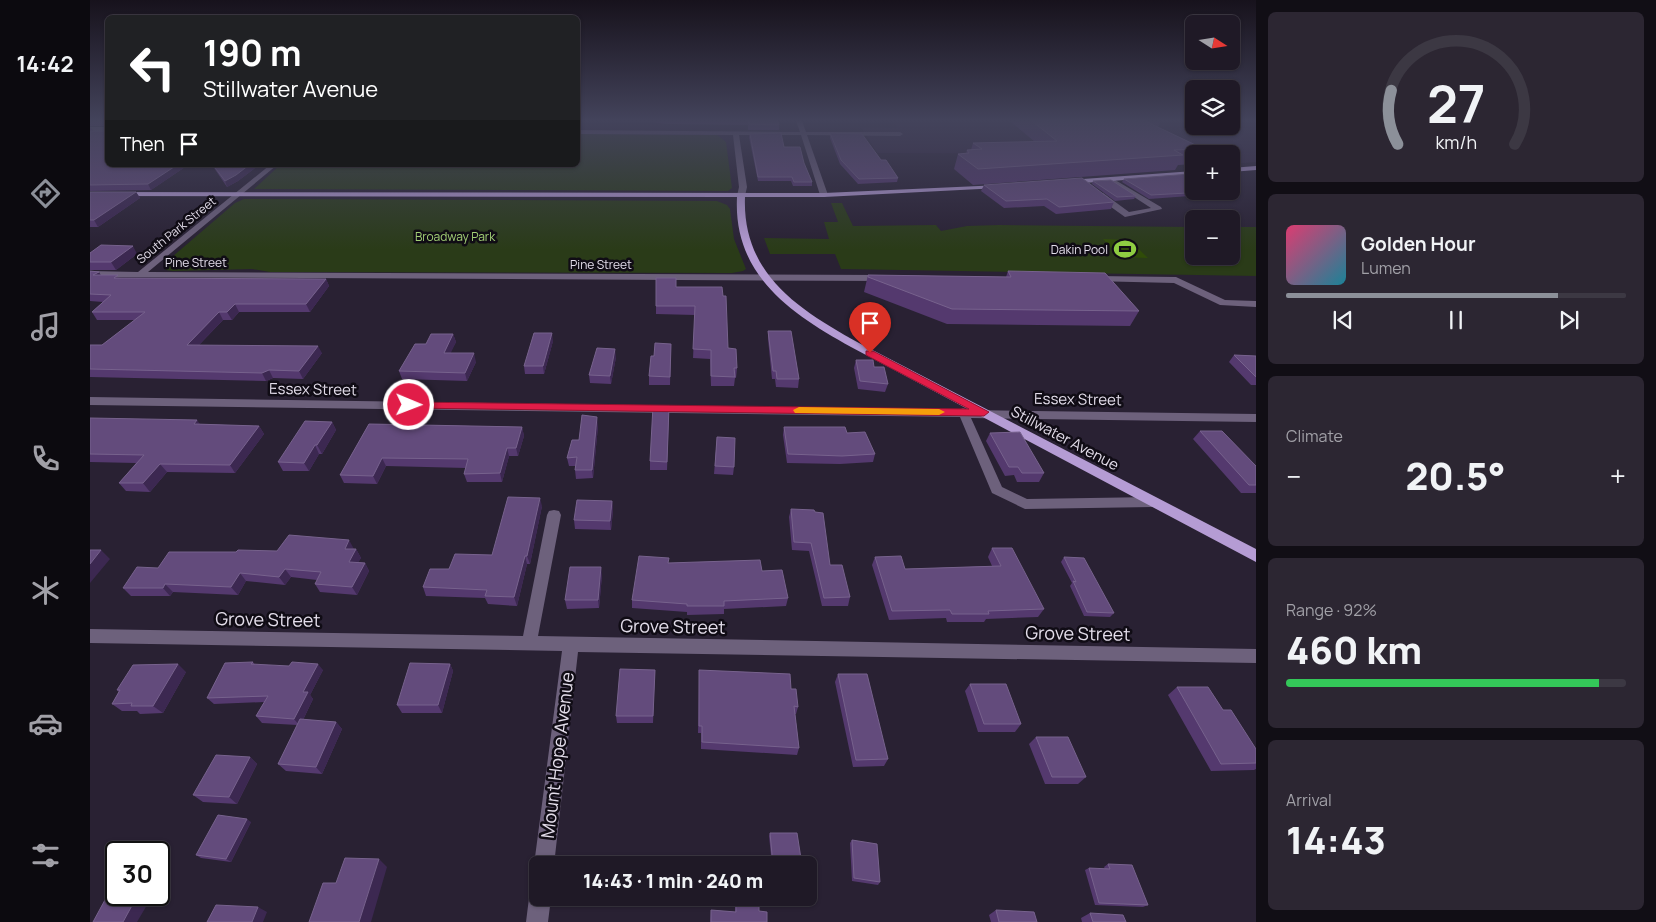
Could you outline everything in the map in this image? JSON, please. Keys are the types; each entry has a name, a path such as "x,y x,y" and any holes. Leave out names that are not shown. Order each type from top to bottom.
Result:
{"main road":[{"path":"1240,169 1256,168"},
{"path":"1062,183 1185,174"},
{"path":"90,194 824,196 1006,186"},
{"name":"Stillwater Avenue","path":"741,196 740,209 749,251 764,278 789,305 809,319 863,350 1256,556"}],"street":[{"name":"Stillwater Avenue","path":"740,164 743,187 741,196"},
{"path":"814,164 824,196"},
{"name":"South Park Street","path":"139,274 272,167"},
{"path":"1096,192 1128,215 1158,209 1110,180"},
{"path":"1080,181 1088,187"},
{"name":"Pine Street","path":"90,274 896,278"},
{"path":"1083,279 1176,280 1223,303 1256,304"},
{"name":"Essex Street","path":"90,401 984,412 1256,418"},
{"path":"963,412 997,490 1025,504 1153,502"},
{"path":"529,644 554,515"},
{"name":"Grove Street","path":"90,636 1256,656"},
{"name":"Mount Hope Avenue","path":"545,856 571,644"},
{"path":"537,922 539,906"}],"green space":[{"name":"Broadway Park","path":"580,164 729,164 732,188 728,191 254,189 278,167 580,167"},
{"name":"Broadway Park","path":"244,199 717,201 727,205 730,209 734,239 746,269 732,273 270,272 252,269 173,271 164,268 165,263 235,203"},
{"path":"831,203 842,203 853,226 936,225 941,231 967,226 999,225 1185,227 1185,265 1240,265 1240,227 1256,227 1256,276 841,269 835,254 770,254 764,238 829,239 824,222 838,222"}],"shaded area":[{"name":"Dakin Pool","path":"1103,239 1129,240 1148,258 1120,257"}],"building":[{"path":"90,164 105,164 105,167 174,167 148,184 90,185"},
{"path":"756,164 804,164 812,182 794,182 792,177 758,177"},
{"path":"845,164 889,164 898,178 859,179"},
{"path":"971,164 1051,164 978,169"},
{"path":"214,167 246,167 236,175 225,181"},
{"path":"1185,174 1185,193 1151,195 1124,179"},
{"path":"1082,178 1114,202 1059,207 1047,199 1006,201 984,185"},
{"path":"1111,180 1136,196 1117,197 1093,181"},
{"path":"90,192 136,192 94,220 90,220"},
{"path":"101,245 133,246 111,262 90,262 90,253"},
{"path":"90,271 99,272 93,275 118,275 114,278 326,279 306,304 235,304 227,312 219,312 187,345 318,346 299,371 269,370 262,373 90,369 90,345 102,345 145,312 92,312 111,295 90,294"},
{"path":"1008,271 1105,273 1139,311 952,309 868,277 868,275 1011,277"},
{"path":"656,278 676,278 676,287 722,287 723,296 726,296 728,348 736,349 737,368 734,368 735,377 711,376 711,350 693,349 695,306 656,306"},
{"path":"768,331 791,331 799,379 777,379 776,371 773,371"},
{"path":"534,333 552,333 543,366 524,366"},
{"path":"431,334 453,334 444,353 474,353 465,373 399,371 415,344 426,344"},
{"path":"655,343 671,344 670,377 649,376 651,356 654,356"},
{"path":"597,348 615,349 610,376 589,375"},
{"path":"1234,355 1256,356 1256,377"},
{"path":"856,360 873,360 874,367 884,367 888,384 860,381"},
{"path":"653,406 669,406 667,462 650,461"},
{"path":"582,415 597,417 592,470 575,470 577,457 567,458 572,440 579,440"},
{"path":"90,418 197,420 194,424 259,426 230,465 160,464 143,483 119,483 144,455 90,454"},
{"path":"305,421 332,422 304,463 278,462"},
{"path":"369,424 522,427 516,448 507,448 500,473 464,474 468,459 382,458 373,476 340,475"},
{"path":"784,427 845,427 847,433 865,432 875,454 842,456 788,454"},
{"path":"1200,431 1222,431 1256,466 1256,485 1249,485"},
{"path":"1020,432 1044,473 1022,473 1018,467 1009,467 990,433"},
{"path":"717,437 735,438 734,467 715,466"},
{"path":"508,497 540,498 527,556 525,556 514,597 485,596 487,590 423,587 430,569 449,569 455,554 492,555"},
{"path":"577,500 612,501 610,521 574,520"},
{"path":"791,509 814,510 815,512 823,513 830,565 842,565 850,597 824,598 811,543 794,542"},
{"path":"289,535 349,540 345,549 356,549 349,562 365,563 352,587 315,584 321,572 285,569 279,577 240,573 231,587 165,584 163,588 123,588 137,567 158,568 169,552 277,551"},
{"path":"992,548 1012,548 1044,609 988,611 989,614 952,614 950,610 892,611 875,557 901,556 905,569 1001,566"},
{"path":"90,550 101,550 90,564"},
{"path":"639,556 669,558 668,563 760,560 762,571 782,570 788,598 724,601 724,606 687,606 687,604 632,600"},
{"path":"1064,557 1084,558 1114,613 1087,612"},
{"path":"570,567 601,567 598,600 565,600"},
{"path":"253,662 251,664 289,666 292,662 318,664 303,692 308,692 294,719 256,716 268,696 207,698 225,663"},
{"path":"410,663 450,664 438,705 397,705"},
{"path":"178,664 153,706 131,706 132,703 112,704 120,690 117,690 133,665"},
{"path":"620,669 655,670 653,716 616,716"},
{"path":"699,670 790,674 791,689 796,689 798,707 794,706 799,748 702,742 702,726 699,726"},
{"path":"838,674 867,674 888,759 856,760"},
{"path":"970,684 1006,684 1021,724 984,724"},
{"path":"1177,687 1208,687 1223,710 1231,710 1256,749 1256,763 1221,764"},
{"path":"300,719 336,722 316,767 278,764"},
{"path":"1036,737 1068,737 1086,777 1052,777"},
{"path":"216,755 250,757 229,797 193,795"},
{"path":"218,815 247,819 226,859 196,855"},
{"path":"770,833 797,833 801,856 772,856"},
{"path":"852,840 877,844 880,882 854,878"},
{"path":"345,858 379,859 359,922 309,922 323,883 336,883"},
{"path":"1108,864 1132,865 1148,905 1099,903 1089,868 1110,869"},
{"path":"105,900 105,906 132,906 123,922 93,922"},
{"path":"216,905 258,907 252,922 207,922"},
{"path":"736,906 759,906 759,911 767,912 767,922 711,922 711,910 736,912"},
{"path":"996,910 1034,912 1037,922 999,922"},
{"path":"1090,913 1123,915 1126,922 1093,922"}],"slow traffic":[{"path":"799,410 939,412"}],"place":[{"name":"Dakin Pool","path":"1125,249"}],"route":[{"path":"409,405 984,412 870,353"}]}
